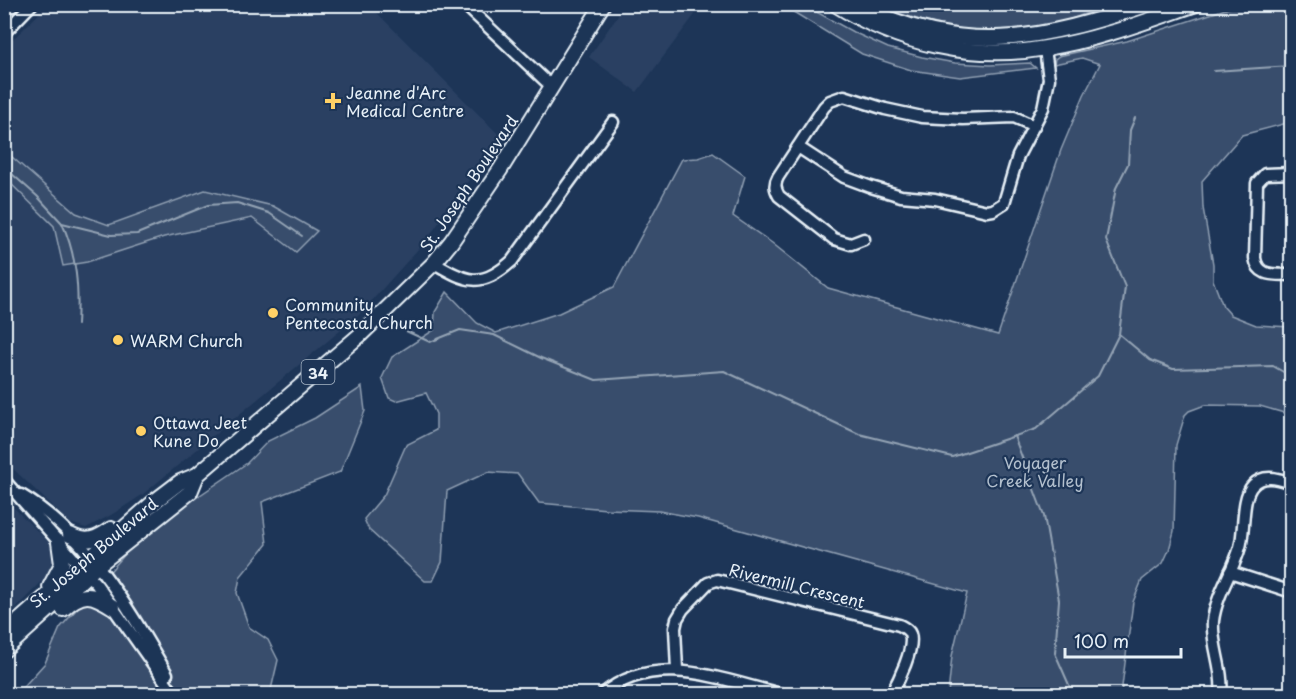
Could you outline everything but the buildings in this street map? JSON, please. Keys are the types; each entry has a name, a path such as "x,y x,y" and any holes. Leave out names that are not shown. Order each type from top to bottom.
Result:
{"main road":[{"name":"St. Joseph Boulevard","path":"4,650 155,501 180,482 197,475 360,335 434,263 500,170 603,4"},
{"path":"835,4 903,38 935,47 1001,52 1045,49 1089,39 1196,4"},
{"path":"856,4 916,29 965,38 995,39 1042,34 1095,22 1149,4"},
{"path":"1042,34 1045,49"},
{"name":"St. Joseph Boulevard","path":"4,634 41,601 190,492 197,475"},
{"path":"41,601 61,570 64,539 99,538 141,506 155,501"},
{"path":"4,660 73,600 88,595 113,607"}],"street":[{"path":"4,33 32,4"},
{"path":"464,4 551,86"},
{"path":"798,147 844,177 871,187 901,196 943,201 987,212 993,210 1004,203 1018,156 1043,108 1049,80 1045,49"},
{"path":"864,239 851,244 834,239 779,196 776,191 776,181 830,101 844,96 885,109 922,117 963,119 1014,117 1034,126"},
{"path":"434,263 461,278 481,280 497,274 512,261 613,122"},
{"path":"1292,172 1265,174 1257,183 1255,258 1256,266 1261,271 1268,274 1292,275"},
{"path":"1221,694 1222,684 1213,620 1240,548 1247,493 1254,484 1262,479 1270,478 1292,483"},
{"path":"4,480 16,492 39,506 64,539 89,566 149,644 176,694"},
{"path":"89,566 113,607 176,694"},
{"path":"1230,572 1292,591"},
{"name":"Rivermill Crescent","path":"677,670 675,628 677,619 683,609 708,583 717,580 905,628 909,633 910,644 902,675 891,694"},
{"path":"603,694 637,676 655,671 677,670 762,692 781,694"}],"shaded area":[{"path":"49,4 369,5 500,136 428,238 359,315 142,495 86,528 70,523 5,461 5,178 54,226 63,266 87,262 164,237 252,218 296,252 316,231 205,190 109,225 76,213 5,150 5,47"},
{"path":"625,5 702,5 637,92 589,57"},
{"path":"4,498 49,543 57,556 53,570 5,619"}],"green space":[{"path":"782,5 804,5 888,48 922,57 955,63 990,65 1030,63 1036,68 960,77 911,70 862,54"},
{"path":"878,5 1112,5 1055,24 1010,31 988,31 943,26"},
{"name":"Voyager Creek Valley","path":"1238,5 1291,5 1291,122 1242,135 1202,181 1203,208 1213,264 1213,280 1223,306 1231,315 1256,325 1291,327 1291,415 1260,406 1205,405 1185,415 1176,445 1174,531 1163,563 1142,580 1133,602 1121,694 948,694 952,656 967,593 698,518 659,511 539,503 518,474 488,472 447,491 442,562 433,581 425,581 369,530 364,519 384,495 406,445 436,430 436,414 426,393 396,401 389,398 382,378 392,357 434,330 435,312 447,292 477,323 496,333 559,313 614,287 682,159 698,158 713,153 745,176 733,216 772,243 828,288 998,335 1061,150 1100,64 1082,58 1054,64 1055,59 1059,56 1127,41"},
{"path":"4,150 76,213 109,225 205,190 273,206 317,231 296,252 252,218 164,237 87,262 63,266 54,226 5,178"},
{"path":"362,387 365,411 340,472 262,502 267,544 240,577 237,593 249,627 268,640 278,660 270,694 17,694 45,663 60,628 128,551 165,519 247,463 268,441 315,418"}],"waterway":[{"path":"1214,71 1292,66"},
{"path":"406,331 430,342 460,330 494,335 541,358 596,380 724,371 859,434 952,457 1036,429 1098,376 1119,334 1125,287 1106,240 1116,188 1128,164 1130,130 1135,118"},
{"path":"4,167 37,196 62,223 111,235 137,234 208,205 237,203 269,213 302,236"},
{"path":"62,223 71,248 76,273 77,325"},
{"path":"1119,334 1150,360 1173,369 1273,366 1292,377"},
{"path":"1014,436 1044,516 1059,600 1055,653 1073,694"}],"place":[{"name":"Jeanne d'Arc Medical Centre","path":"333,101"},
{"name":"Community Pentecostal Church","path":"273,313"},
{"name":"WARM Church","path":"118,340"},
{"name":"Ottawa Jeet Kune Do","path":"141,431"}]}
